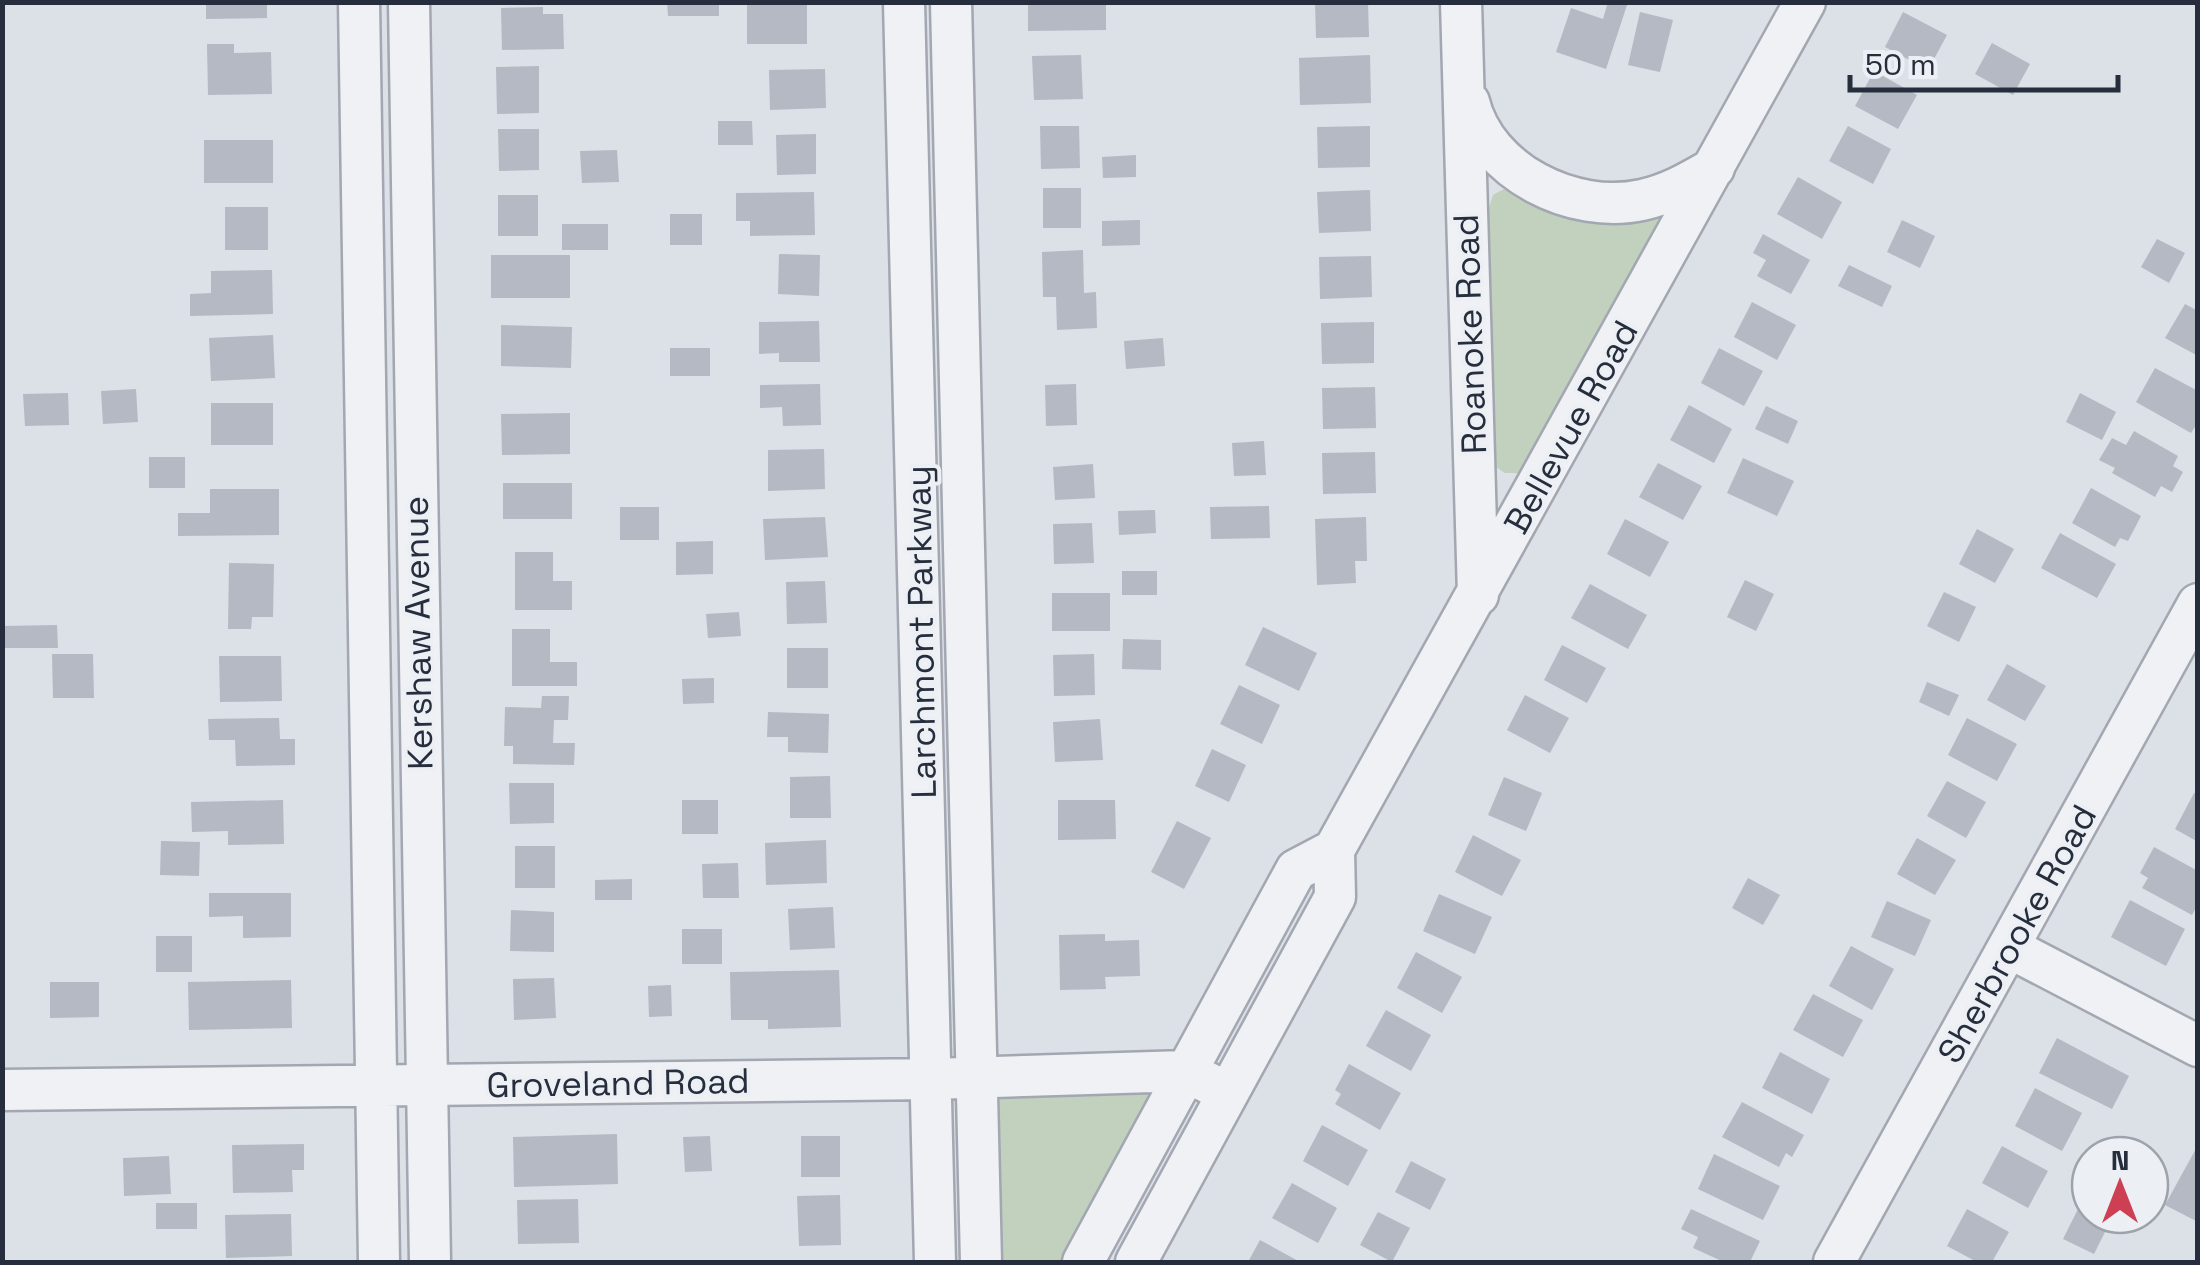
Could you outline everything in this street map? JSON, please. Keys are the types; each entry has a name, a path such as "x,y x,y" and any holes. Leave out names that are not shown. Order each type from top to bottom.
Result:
{"street":[{"name":"Kershaw Avenue","path":"358,2 379,1262"},
{"name":"Kershaw Avenue","path":"409,2 430,1262"},
{"name":"Larchmont Parkway","path":"904,2 935,1262"},
{"name":"Larchmont Parkway","path":"952,2 973,1078 981,1262"},
{"name":"Roanoke Road","path":"1461,2 1478,595"},
{"name":"Bellevue Road","path":"1136,1262 1335,897 1334,850 1805,2"},
{"name":"Roanoke Road","path":"1463,73 1475,126 1499,157 1561,195 1638,201 1675,190 1714,168"},
{"name":"Sherbrooke Road","path":"1834,1262 2198,604"},
{"name":"Bellevue Road","path":"1083,1262 1296,870 1334,850"},
{"path":"2010,948 2198,1046"},
{"name":"Groveland Road","path":"2,1090 932,1079 1184,1072 1228,1094"}],"green space":[{"path":"1504,189 1520,189 1598,217 1674,214 1525,473 1505,473 1493,465 1491,443 1488,211 1493,195"},
{"path":"1171,1078 1070,1262 989,1262 983,1087"}],"building":[{"path":"206,2 267,2 267,18 206,19"},
{"path":"667,2 719,2 719,16 668,16"},
{"path":"747,2 807,2 807,44 747,44"},
{"path":"1028,2 1106,2 1106,30 1028,31"},
{"path":"1315,2 1368,2 1369,37 1316,38"},
{"path":"1608,2 1628,2 1606,69 1556,52 1571,8 1603,19"},
{"path":"543,7 543,14 563,14 564,49 502,50 501,8"},
{"path":"1640,12 1673,20 1660,72 1628,65"},
{"path":"1903,12 1947,35 1928,70 1885,47"},
{"path":"1992,43 2030,64 2013,95 1975,74"},
{"path":"207,44 234,44 234,53 271,52 272,94 208,95"},
{"path":"1081,55 1083,99 1034,100 1032,56"},
{"path":"1370,55 1371,103 1300,105 1299,58"},
{"path":"539,66 539,113 497,114 496,67"},
{"path":"825,69 826,108 770,110 769,70"},
{"path":"1874,71 1917,95 1898,129 1855,106"},
{"path":"718,121 752,121 753,145 718,145"},
{"path":"1040,126 1079,126 1080,168 1041,169"},
{"path":"1370,126 1370,167 1318,168 1317,127"},
{"path":"1848,126 1891,149 1873,184 1829,161"},
{"path":"498,129 539,129 539,170 499,171"},
{"path":"816,134 816,174 777,175 776,135"},
{"path":"204,140 273,140 273,183 204,183"},
{"path":"617,150 619,182 582,183 580,151"},
{"path":"1136,155 1136,177 1103,178 1102,157"},
{"path":"1798,177 1842,202 1822,239 1777,214"},
{"path":"1043,188 1081,188 1081,228 1043,228"},
{"path":"1370,190 1371,231 1319,233 1317,192"},
{"path":"814,192 815,235 750,236 750,221 736,221 736,193"},
{"path":"498,195 538,195 538,236 498,236"},
{"path":"225,207 268,207 268,250 225,250"},
{"path":"670,214 702,214 702,245 670,245"},
{"path":"1140,220 1140,245 1102,246 1102,221"},
{"path":"1902,220 1935,236 1920,268 1887,252"},
{"path":"562,224 608,224 608,250 562,250"},
{"path":"1763,234 1810,260 1791,294 1757,276 1766,260 1753,253"},
{"path":"2157,239 2185,253 2169,283 2141,267"},
{"path":"1083,250 1084,293 1096,292 1097,328 1057,330 1056,297 1043,297 1042,252"},
{"path":"779,254 820,255 819,296 778,294"},
{"path":"491,255 570,255 570,298 491,298"},
{"path":"1371,256 1372,297 1320,299 1319,257"},
{"path":"1849,265 1892,286 1882,307 1838,286"},
{"path":"272,270 273,314 190,316 190,294 211,293 211,271"},
{"path":"1752,302 1796,325 1777,360 1734,337"},
{"path":"2185,304 2198,311 2198,356 2165,338"},
{"path":"819,321 820,362 779,362 779,353 759,354 759,322"},
{"path":"1374,322 1374,363 1322,364 1321,323"},
{"path":"501,325 572,327 571,368 501,366"},
{"path":"273,335 275,378 211,381 209,338"},
{"path":"1163,338 1165,366 1126,369 1124,341"},
{"path":"670,348 710,348 710,376 670,376"},
{"path":"1719,348 1763,371 1744,406 1701,383"},
{"path":"2155,368 2198,391 2198,422 2191,433 2136,402"},
{"path":"820,384 821,425 783,426 782,407 760,408 760,385"},
{"path":"1076,384 1077,425 1046,426 1045,385"},
{"path":"1375,387 1376,428 1323,429 1322,388"},
{"path":"136,389 138,422 103,424 101,391"},
{"path":"68,393 69,425 25,426 23,394"},
{"path":"2080,393 2116,412 2102,440 2066,422"},
{"path":"211,403 273,403 273,445 211,445"},
{"path":"1689,405 1732,429 1714,463 1670,440"},
{"path":"1766,406 1798,421 1788,444 1755,429"},
{"path":"570,413 570,454 502,455 501,414"},
{"path":"2134,431 2178,456 2173,466 2183,472 2172,492 2161,486 2155,497 2112,473 2115,468 2099,460 2112,438 2126,445"},
{"path":"1264,441 1266,475 1234,476 1232,443"},
{"path":"824,449 825,489 768,491 768,450"},
{"path":"1375,452 1376,493 1323,494 1322,453"},
{"path":"149,457 185,457 185,488 149,488"},
{"path":"1743,458 1794,481 1777,516 1727,493"},
{"path":"1658,463 1702,486 1683,520 1639,497"},
{"path":"1093,464 1095,498 1055,500 1053,467"},
{"path":"503,483 572,483 572,519 503,519"},
{"path":"2091,488 2141,516 2128,541 2120,538 2115,547 2072,523"},
{"path":"210,489 279,489 279,535 178,536 178,513 210,513"},
{"path":"1269,506 1270,538 1211,539 1210,507"},
{"path":"620,507 659,507 659,540 620,540"},
{"path":"1155,510 1156,533 1119,535 1118,511"},
{"path":"825,517 828,557 765,560 763,519"},
{"path":"1366,517 1367,561 1355,561 1356,583 1317,585 1315,519"},
{"path":"1625,519 1669,542 1650,577 1607,554"},
{"path":"1092,523 1094,563 1054,564 1053,524"},
{"path":"1977,529 2014,549 1995,583 1959,564"},
{"path":"2060,533 2116,564 2097,598 2041,568"},
{"path":"713,541 713,574 676,575 676,542"},
{"path":"515,552 553,552 553,581 572,581 572,610 515,610"},
{"path":"229,563 274,564 273,617 252,617 251,629 228,629"},
{"path":"1122,571 1157,571 1157,595 1122,595"},
{"path":"1745,580 1774,594 1756,631 1727,617"},
{"path":"825,581 827,623 787,624 786,582"},
{"path":"1590,584 1647,615 1628,649 1571,618"},
{"path":"1944,592 1976,607 1959,642 1927,626"},
{"path":"1052,593 1110,593 1110,631 1052,631"},
{"path":"739,612 741,636 708,638 706,614"},
{"path":"57,625 58,648 3,648 2,626"},
{"path":"1263,627 1317,653 1299,691 1245,665"},
{"path":"512,629 550,629 550,662 577,662 577,686 512,686"},
{"path":"1123,639 1161,640 1161,670 1122,669"},
{"path":"1562,645 1606,668 1587,703 1544,680"},
{"path":"787,648 828,648 828,688 787,688"},
{"path":"52,654 93,654 94,698 53,698"},
{"path":"1094,654 1095,695 1054,696 1053,655"},
{"path":"219,656 281,656 282,701 220,702"},
{"path":"2007,664 2046,686 2025,721 1987,700"},
{"path":"714,678 714,703 683,704 682,679"},
{"path":"1927,682 1959,695 1949,716 1919,702"},
{"path":"1239,685 1280,705 1262,744 1220,724"},
{"path":"1525,695 1569,718 1550,753 1507,730"},
{"path":"542,696 569,696 568,720 554,720 553,743 575,743 574,765 513,764 513,746 504,746 505,707 541,708"},
{"path":"768,712 829,714 828,753 788,752 788,737 767,737"},
{"path":"279,718 280,739 295,739 295,765 236,766 235,740 209,740 208,719"},
{"path":"1967,718 2017,744 1997,781 1948,755"},
{"path":"1100,719 1103,760 1055,762 1053,722"},
{"path":"1212,749 1246,765 1229,802 1195,786"},
{"path":"830,776 831,818 790,818 790,777"},
{"path":"1504,777 1542,793 1526,831 1488,815"},
{"path":"1947,781 1986,802 1966,838 1927,816"},
{"path":"509,783 554,783 554,823 510,824"},
{"path":"2194,793 2198,795 2198,842 2175,829"},
{"path":"283,800 284,844 228,845 228,831 192,832 191,802"},
{"path":"682,800 718,800 718,834 682,834"},
{"path":"1058,800 1115,800 1116,839 1058,840"},
{"path":"1177,821 1211,838 1184,889 1151,872"},
{"path":"1473,835 1521,860 1502,896 1455,872"},
{"path":"1917,838 1956,860 1935,895 1897,874"},
{"path":"826,840 827,883 766,885 765,843"},
{"path":"161,841 200,842 199,876 160,875"},
{"path":"515,846 555,846 555,888 515,888"},
{"path":"2154,847 2198,871 2198,904 2192,915 2142,888 2148,878 2140,873"},
{"path":"738,863 739,898 703,898 702,864"},
{"path":"1748,878 1780,895 1763,925 1732,908"},
{"path":"632,879 632,900 595,900 595,880"},
{"path":"209,893 291,893 291,937 243,938 243,916 209,917"},
{"path":"1439,894 1492,917 1475,954 1423,931"},
{"path":"2130,900 2185,929 2166,966 2111,937"},
{"path":"1887,901 1931,920 1915,956 1871,937"},
{"path":"833,907 835,948 790,950 788,909"},
{"path":"511,910 554,912 554,952 510,951"},
{"path":"682,929 722,929 722,964 682,964"},
{"path":"1105,934 1105,941 1139,940 1140,976 1105,977 1106,989 1060,990 1059,935"},
{"path":"156,936 192,936 192,972 156,972"},
{"path":"1851,946 1894,969 1872,1010 1829,986"},
{"path":"1416,952 1462,977 1442,1013 1397,988"},
{"path":"839,970 841,1027 768,1029 768,1020 731,1020 730,972"},
{"path":"554,978 556,1018 514,1020 513,979"},
{"path":"291,980 292,1028 189,1030 188,982"},
{"path":"50,982 99,982 99,1017 50,1018"},
{"path":"671,985 672,1016 649,1017 648,986"},
{"path":"1813,994 1863,1020 1843,1057 1793,1030"},
{"path":"1386,1010 1431,1035 1411,1071 1366,1046"},
{"path":"2057,1038 2129,1076 2112,1109 2039,1073"},
{"path":"1780,1052 1830,1079 1812,1114 1762,1088"},
{"path":"1349,1064 1401,1093 1380,1130 1335,1104 1341,1094 1335,1090"},
{"path":"2035,1088 2082,1113 2062,1151 2015,1126"},
{"path":"1742,1102 1804,1135 1792,1157 1786,1153 1779,1167 1722,1137"},
{"path":"1322,1125 1368,1150 1348,1186 1303,1161"},
{"path":"617,1134 618,1184 514,1187 513,1137"},
{"path":"710,1136 712,1171 685,1172 683,1137"},
{"path":"801,1136 840,1136 840,1177 801,1177"},
{"path":"304,1144 304,1170 292,1170 293,1192 233,1193 232,1145"},
{"path":"2198,1145 2198,1222 2170,1208 2170,1196"},
{"path":"2002,1146 2048,1171 2028,1208 1982,1183"},
{"path":"1714,1154 1780,1186 1763,1220 1698,1189"},
{"path":"169,1156 171,1194 124,1196 123,1158"},
{"path":"1411,1161 1446,1179 1430,1210 1395,1192"},
{"path":"1292,1183 1337,1208 1318,1243 1272,1218"},
{"path":"840,1195 841,1245 799,1246 797,1196"},
{"path":"578,1199 579,1243 518,1244 517,1200"},
{"path":"156,1203 197,1203 197,1229 156,1229"},
{"path":"1691,1209 1760,1241 1750,1262 1724,1262 1693,1248 1698,1237 1681,1229"},
{"path":"1967,1209 2009,1232 1992,1262 1977,1262 1947,1246"},
{"path":"1378,1212 1410,1228 1392,1262 1360,1245"},
{"path":"291,1214 292,1256 226,1258 225,1215"},
{"path":"2070,1225 2070,1235 2104,1235 2094,1254 2063,1239"},
{"path":"1260,1240 1300,1262 1248,1262"}]}
